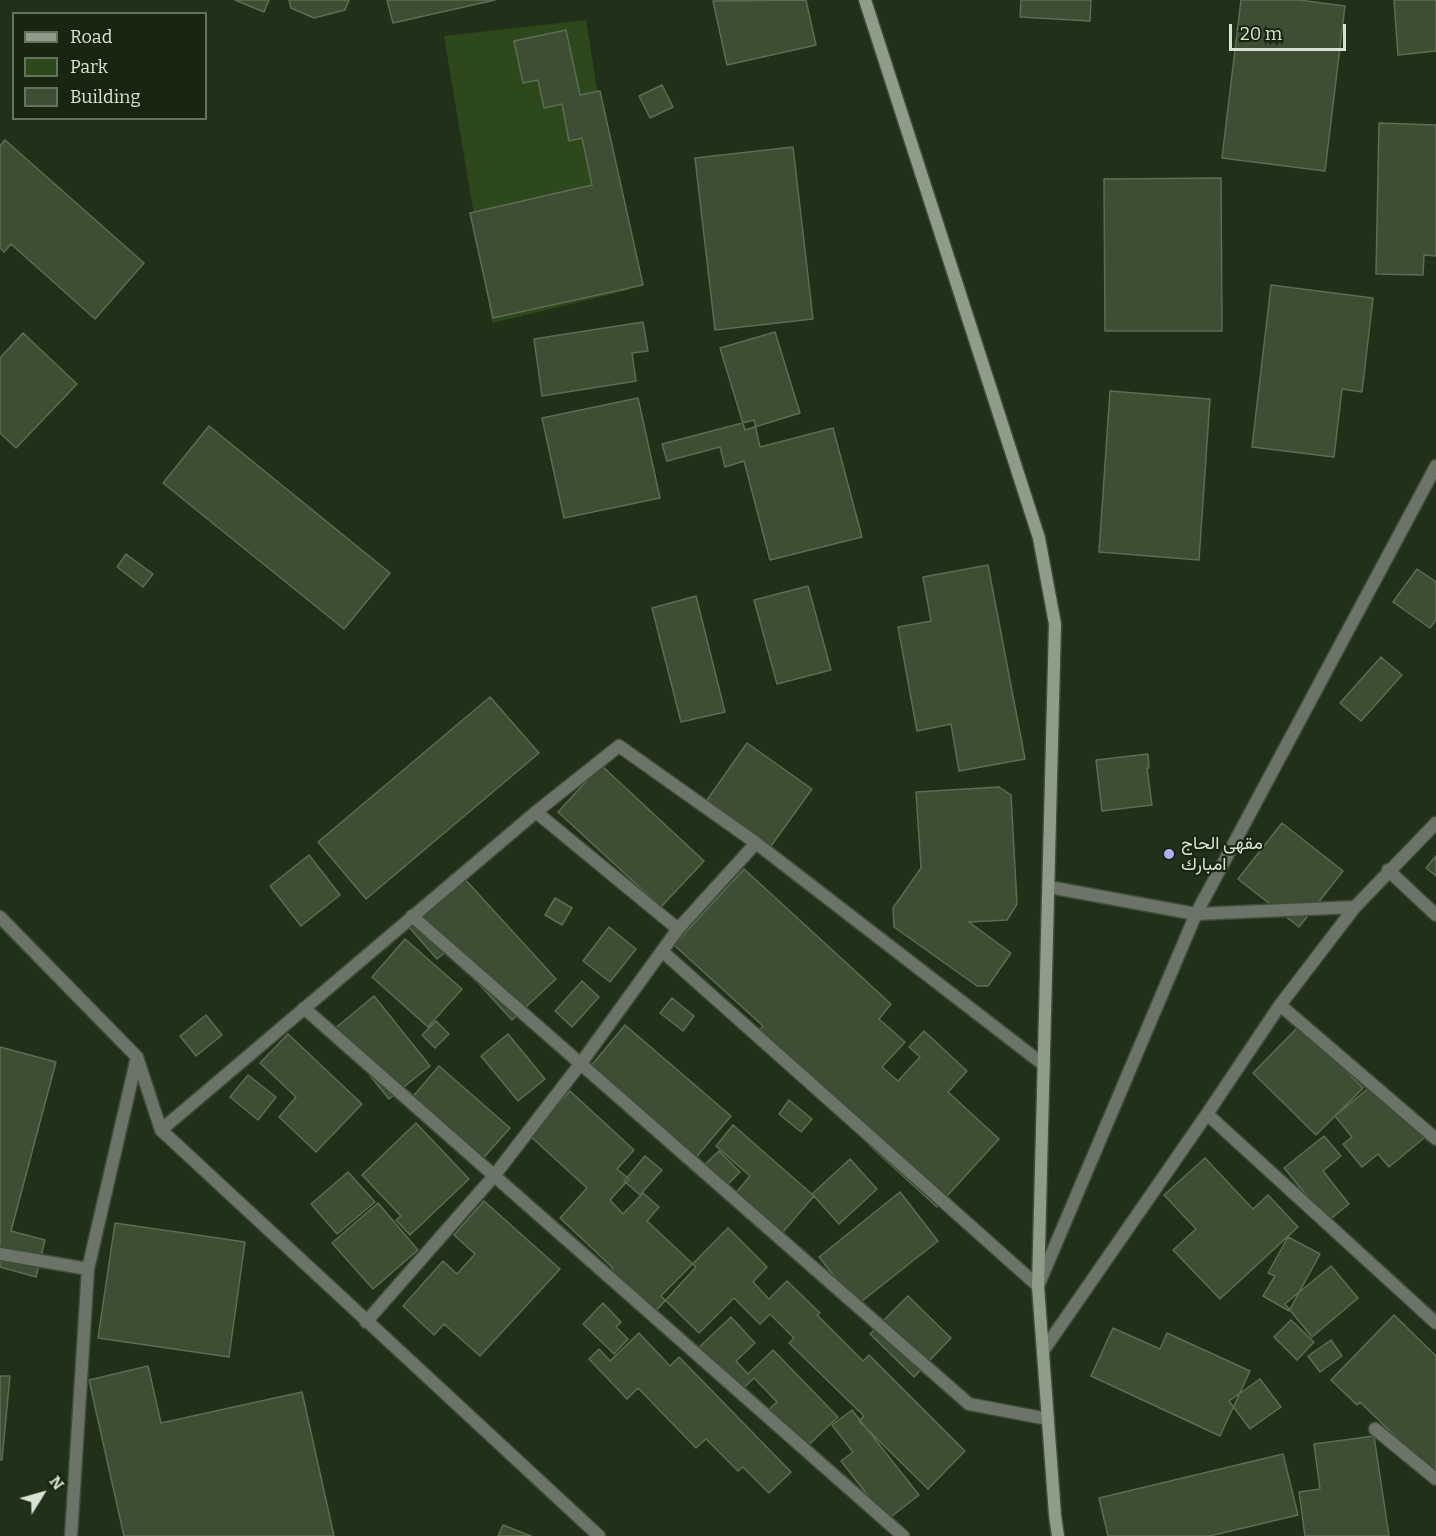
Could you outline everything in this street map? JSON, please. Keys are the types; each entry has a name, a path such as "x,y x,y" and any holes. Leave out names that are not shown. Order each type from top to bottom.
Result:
{"main road":[{"path":"865,0 1039,538 1055,624 1038,1286 1058,1536"}],"street":[{"path":"663,952 1038,1286 1196,914 1436,466"},
{"path":"161,1130 536,812 619,746 756,843 1044,1065"},
{"path":"536,812 678,929"},
{"path":"1043,1351 1280,1005 1355,907 1388,870 1436,823"},
{"path":"366,1322 494,1176 581,1063 678,929 756,843"},
{"path":"1388,870 1436,915"},
{"path":"1049,886 1196,914 1355,907"},
{"path":"412,916 969,1404 1048,1419"},
{"path":"0,917 137,1057 161,1130 598,1536"},
{"path":"1280,1005 1436,1138"},
{"path":"304,1008 903,1536"},
{"path":"71,1536 88,1269 137,1057"},
{"path":"1207,1114 1436,1323"},
{"path":"0,1254 88,1269"},
{"path":"1374,1429 1436,1479"}],"green space":[{"path":"586,20 629,290 492,323 444,36"}],"building":[{"path":"235,0 269,0 264,12"},
{"path":"289,0 349,0 345,10 314,18 291,8"},
{"path":"387,0 495,0 393,23"},
{"path":"806,0 816,45 727,65 713,1"},
{"path":"1021,0 1091,0 1090,21 1020,17"},
{"path":"1241,0 1299,0 1345,6 1325,171 1222,158"},
{"path":"1394,0 1436,0 1436,51 1398,55"},
{"path":"566,30 580,95 600,91 643,285 493,318 470,213 592,185 582,138 569,141 562,104 544,108 538,80 523,83 514,41"},
{"path":"662,85 673,107 650,118 639,96"},
{"path":"1379,123 1436,125 1436,256 1424,255 1423,275 1376,274"},
{"path":"5,140 144,263 95,319 11,244 4,252 0,248 0,146"},
{"path":"793,147 813,319 715,330 695,158"},
{"path":"1221,178 1222,331 1105,331 1104,179"},
{"path":"1271,285 1373,298 1362,392 1342,389 1334,457 1252,447"},
{"path":"643,322 648,351 632,353 636,381 542,396 534,339"},
{"path":"775,332 800,413 745,430 720,348"},
{"path":"23,333 77,384 16,448 0,433 0,358"},
{"path":"1110,391 1210,399 1199,560 1099,552"},
{"path":"638,398 660,498 564,518 542,418"},
{"path":"754,420 760,447 833,428 862,537 770,560 744,461 725,467 720,447 667,461 662,444"},
{"path":"209,426 390,573 344,629 163,483"},
{"path":"126,554 153,574 143,587 117,567"},
{"path":"988,565 1025,759 959,771 951,724 917,731 898,627 931,621 923,577"},
{"path":"1417,569 1436,582 1436,620 1430,628 1393,602"},
{"path":"808,586 831,670 777,684 754,600"},
{"path":"696,596 725,712 681,722 652,608"},
{"path":"1381,657 1402,675 1361,721 1340,703"},
{"path":"490,697 539,753 366,899 318,842"},
{"path":"747,743 812,789 771,846 707,800"},
{"path":"1148,754 1149,768 1147,768 1152,805 1102,811 1096,760"},
{"path":"601,765 704,861 661,907 558,812"},
{"path":"999,787 1011,795 1017,904 1007,920 969,922 1011,953 988,986 977,986 894,927 893,908 921,868 916,792"},
{"path":"1282,823 1343,871 1299,927 1238,879"},
{"path":"309,855 340,895 301,926 270,886"},
{"path":"1436,856 1436,876 1426,868"},
{"path":"744,869 891,1004 879,1019 905,1042 882,1067 898,1081 920,1057 909,1047 924,1031 967,1071 948,1092 999,1139 937,1207 869,1145 872,1141 755,1035 763,1026 674,945"},
{"path":"462,876 556,979 512,1020 448,950 437,959 407,925"},
{"path":"555,898 572,908 562,925 545,915"},
{"path":"609,927 636,949 610,982 583,961"},
{"path":"405,939 462,989 428,1027 372,977"},
{"path":"582,981 599,997 572,1027 555,1011"},
{"path":"374,996 430,1066 389,1099 333,1030"},
{"path":"672,998 694,1016 683,1031 660,1013"},
{"path":"206,1015 222,1035 196,1056 180,1036"},
{"path":"436,1021 449,1034 435,1048 422,1035"},
{"path":"625,1025 731,1116 692,1162 586,1072"},
{"path":"1300,1025 1363,1088 1316,1135 1253,1073"},
{"path":"288,1034 362,1104 316,1152 279,1117 296,1097 260,1063"},
{"path":"508,1034 545,1079 518,1101 481,1056"},
{"path":"0,1047 56,1062 11,1231 45,1240 36,1277 0,1267"},
{"path":"439,1066 510,1128 479,1163 409,1101"},
{"path":"248,1075 276,1097 258,1120 230,1097"},
{"path":"1377,1081 1424,1138 1389,1167 1378,1154 1362,1167 1343,1144 1352,1137 1335,1116"},
{"path":"570,1091 634,1150 617,1169 629,1179 610,1200 623,1214 643,1193 659,1207 647,1221 696,1267 652,1315 607,1273 613,1268 560,1218 587,1188 529,1135"},
{"path":"789,1100 812,1119 801,1132 779,1114"},
{"path":"416,1123 469,1179 410,1235 396,1220 401,1216 362,1175"},
{"path":"733,1125 814,1196 776,1240 730,1200 750,1176 716,1146"},
{"path":"1324,1136 1341,1156 1323,1171 1349,1204 1328,1221 1284,1168"},
{"path":"719,1151 740,1172 722,1190 700,1169"},
{"path":"645,1156 662,1170 640,1195 624,1181"},
{"path":"1205,1158 1253,1209 1268,1195 1298,1227 1220,1299 1173,1250 1196,1229 1164,1195"},
{"path":"850,1159 877,1189 839,1224 812,1194"},
{"path":"348,1172 375,1202 337,1234 311,1204"},
{"path":"900,1192 938,1241 857,1305 819,1257"},
{"path":"484,1201 560,1269 480,1356 444,1324 434,1335 403,1306 443,1261 457,1274 475,1254 454,1235"},
{"path":"378,1203 418,1250 373,1289 332,1243"},
{"path":"115,1223 245,1242 229,1357 98,1338"},
{"path":"728,1228 767,1267 753,1282 769,1299 787,1281 820,1313 817,1315 863,1361 869,1355 965,1451 928,1489 859,1421 864,1416 789,1343 794,1338 770,1314 760,1324 734,1298 699,1333 661,1296"},
{"path":"1288,1237 1320,1254 1289,1311 1263,1296 1275,1276 1268,1273"},
{"path":"1331,1266 1358,1298 1312,1337 1285,1304"},
{"path":"908,1296 951,1338 914,1377 870,1334"},
{"path":"603,1303 621,1322 616,1327 628,1339 614,1354 583,1324"},
{"path":"1394,1315 1436,1356 1436,1476 1360,1402 1357,1405 1331,1380"},
{"path":"731,1317 755,1343 736,1361 748,1374 773,1350 838,1417 801,1452 765,1413 777,1402 754,1378 735,1396 694,1352"},
{"path":"1291,1320 1314,1342 1297,1360 1274,1337"},
{"path":"1113,1328 1160,1349 1167,1333 1250,1371 1220,1436 1091,1376"},
{"path":"639,1333 670,1366 679,1357 791,1472 769,1493 743,1467 738,1471 706,1439 696,1448 638,1388 627,1399 589,1359 599,1349 610,1361"},
{"path":"1331,1340 1342,1356 1320,1372 1308,1356"},
{"path":"148,1366 161,1423 302,1392 334,1536 124,1536 89,1380"},
{"path":"0,1376 10,1376 2,1460 0,1460"},
{"path":"1260,1379 1281,1407 1250,1429 1229,1401"},
{"path":"852,1410 919,1495 887,1520 841,1461 853,1452 832,1425"},
{"path":"1374,1436 1389,1536 1305,1536 1299,1492 1320,1489 1314,1444"},
{"path":"1283,1454 1298,1515 1210,1536 1108,1536 1099,1498"},
{"path":"503,1525 531,1536 498,1536"}],"place":[{"name":"مقهى الحاج امبارك","path":"1169,854"}]}
